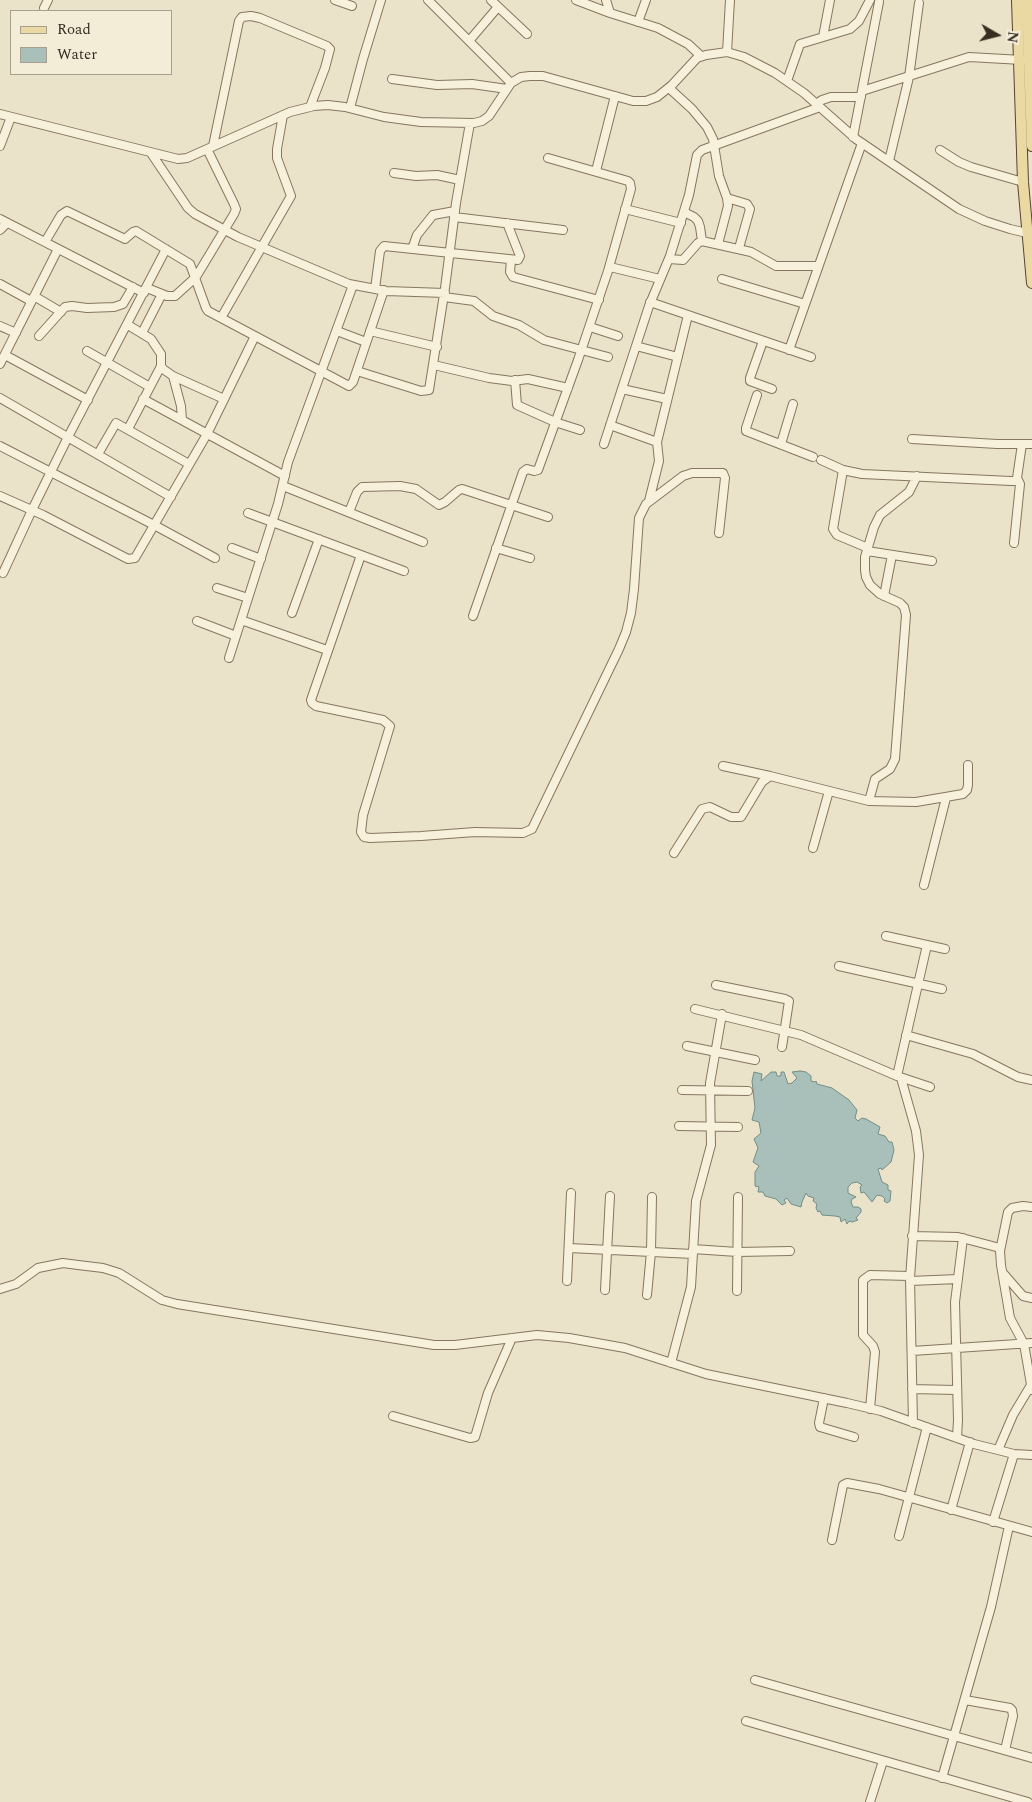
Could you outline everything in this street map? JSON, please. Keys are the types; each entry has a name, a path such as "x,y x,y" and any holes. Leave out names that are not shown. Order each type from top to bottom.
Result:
{"main road":[{"path":"1017,0 1024,61 1023,182 1032,283"},
{"path":"1027,0 1030,46 1024,61 1031,78 1032,146"}],"street":[{"path":"44,8 48,0"},
{"path":"335,0 352,6"},
{"path":"350,108 381,0"},
{"path":"428,0 469,41 509,86"},
{"path":"491,0 527,34"},
{"path":"576,0 672,34 688,44 701,56"},
{"path":"606,0 610,13"},
{"path":"638,22 646,0"},
{"path":"727,52 730,0"},
{"path":"823,37 830,0"},
{"path":"787,81 800,44 843,32 856,26 870,0"},
{"path":"854,136 879,2"},
{"path":"889,161 909,77 919,3"},
{"path":"469,41 498,8"},
{"path":"0,230 4,221 133,287 170,297 175,296 196,277 236,209 210,148 239,21 242,17 260,18 327,46 330,49 310,107"},
{"path":"0,114 178,159 187,158 283,115 310,107 328,105 350,108 384,117 421,122 470,123 482,121 489,116 509,86 521,77 543,76 633,101 646,101 657,97 669,88 701,56 727,52 744,57 787,81 862,143 959,209 1010,230 1027,233"},
{"path":"604,444 650,302 669,259 684,212 697,155 702,150 818,106 822,100 831,97 862,94 969,57 1024,61"},
{"path":"392,79 437,84 509,86"},
{"path":"669,88 692,109 707,127 715,146 719,176 728,206 718,244"},
{"path":"596,171 615,96"},
{"path":"221,318 291,196 277,158 276,149 283,115"},
{"path":"0,146 10,116"},
{"path":"356,371 426,392 431,386 454,214 470,123"},
{"path":"789,350 862,143"},
{"path":"940,150 971,167 1023,182"},
{"path":"151,153 188,208 224,230 261,247 334,279 353,285 384,290 444,295 474,301 493,316 519,325 544,340 608,357"},
{"path":"473,616 524,470 538,470 582,351 610,267 630,188 630,182 548,158"},
{"path":"394,173 416,176 437,175 460,180"},
{"path":"727,198 747,204 750,209 739,248"},
{"path":"625,208 680,223"},
{"path":"44,242 61,215 66,211 125,239 136,231 190,264 206,308 221,318 349,386 353,382 384,290"},
{"path":"684,212 698,221 702,241"},
{"path":"412,249 417,235 433,215 454,214 563,230"},
{"path":"375,289 382,247 518,260 520,256 507,223"},
{"path":"669,259 683,260 702,241 751,252 776,266 818,266"},
{"path":"0,364 58,249"},
{"path":"3,573 50,472 166,249"},
{"path":"511,260 510,272 513,277 599,300"},
{"path":"610,267 660,279"},
{"path":"722,279 805,304"},
{"path":"0,284 61,312"},
{"path":"229,658 273,522 288,462 353,285"},
{"path":"38,336 65,307 114,307 123,304 133,287"},
{"path":"142,333 162,294"},
{"path":"650,302 811,357"},
{"path":"649,502 659,460 657,442 688,315"},
{"path":"128,325 151,339 161,354 161,366 128,429"},
{"path":"0,326 16,333"},
{"path":"590,327 618,336"},
{"path":"337,331 366,342"},
{"path":"370,331 436,347"},
{"path":"0,496 131,560 135,558 207,434 255,336"},
{"path":"763,341 750,381 772,389"},
{"path":"636,346 678,356"},
{"path":"87,351 150,387"},
{"path":"5,355 88,400"},
{"path":"434,364 489,378 528,380 568,388"},
{"path":"161,366 174,376 224,399"},
{"path":"174,376 181,406 182,420"},
{"path":"515,380 517,405 555,422 580,430"},
{"path":"622,389 667,399"},
{"path":"757,395 746,431 843,470 862,474 1011,481 1015,481 1017,478"},
{"path":"0,398 171,496"},
{"path":"143,399 285,476"},
{"path":"781,444 793,404"},
{"path":"98,454 114,424 118,423 189,464"},
{"path":"610,425 657,442"},
{"path":"912,438 997,444 1032,444"},
{"path":"1014,543 1020,484 1017,478 1022,444"},
{"path":"0,446 215,558"},
{"path":"843,470 833,529 837,535 868,550 932,560"},
{"path":"361,555 312,692 311,700 316,706 383,720 390,726 363,815 361,832 364,837 421,836 475,832 528,832 532,829 620,649 626,632 634,589 639,518 646,504 683,476 692,473 723,473 725,478 719,533"},
{"path":"869,801 875,779 890,769 895,759 906,615 904,607 900,603 884,596 870,585 865,570 874,527 880,516 909,492 917,476"},
{"path":"283,486 423,542"},
{"path":"349,512 357,492 362,487 400,486 411,487 438,505 462,489 548,517"},
{"path":"248,513 404,571"},
{"path":"292,613 319,539"},
{"path":"232,548 261,560"},
{"path":"496,548 530,558"},
{"path":"884,596 892,555"},
{"path":"217,588 248,598"},
{"path":"241,620 328,650"},
{"path":"197,621 236,636"},
{"path":"723,766 869,801 916,802 963,794 967,790 968,765"},
{"path":"674,853 702,809 710,807 731,817 741,817 762,782 770,776"},
{"path":"813,848 829,791"},
{"path":"924,885 946,798"},
{"path":"886,936 945,948"},
{"path":"913,1423 910,1278 918,1145 916,1131 899,1077 906,1035 927,944"},
{"path":"839,966 942,989"},
{"path":"716,985 788,1001 782,1047"},
{"path":"695,1009 784,1029 899,1077 930,1087"},
{"path":"671,1363 691,1287 696,1201 710,1151 711,1091 715,1051 722,1014"},
{"path":"906,1035 973,1054 1018,1078 1032,1080"},
{"path":"687,1046 755,1060"},
{"path":"682,1090 748,1091"},
{"path":"679,1126 738,1127"},
{"path":"567,1281 571,1193"},
{"path":"605,1290 610,1196"},
{"path":"647,1295 652,1197"},
{"path":"736,1291 738,1198"},
{"path":"998,1450 1013,1415 1031,1387 1028,1344 1010,1318 1000,1248 1008,1212 1012,1208 1032,1207"},
{"path":"912,1236 963,1238 1000,1248"},
{"path":"957,1438 955,1302 963,1238"},
{"path":"569,1248 650,1252 790,1251"},
{"path":"0,1289 16,1284 38,1268 63,1263 78,1264 119,1273 162,1300 177,1304 434,1345 455,1345 537,1335 569,1338 625,1348 706,1374 870,1409 998,1450 1014,1454 1032,1455"},
{"path":"1002,1271 1023,1296 1032,1298"},
{"path":"870,1409 874,1348 862,1332 863,1280 870,1275 958,1280"},
{"path":"393,1416 470,1438 475,1437 488,1393 512,1338"},
{"path":"912,1351 1028,1344"},
{"path":"912,1389 956,1390"},
{"path":"824,1398 819,1425 822,1428 854,1437"},
{"path":"899,1536 927,1427"},
{"path":"951,1510 970,1442"},
{"path":"992,1522 1014,1454"},
{"path":"832,1540 845,1483 879,1489 909,1499 1032,1532"},
{"path":"942,1778 990,1607 1009,1526"},
{"path":"756,1680 1032,1758"},
{"path":"965,1700 1010,1708 1012,1710 1013,1716 1005,1750"},
{"path":"746,1721 1028,1802"},
{"path":"870,1802 883,1761"}],"water":[{"path":"754,1072 762,1074 761,1081 771,1072 776,1072 777,1076 781,1076 781,1072 784,1072 788,1084 797,1078 792,1072 806,1072 811,1076 811,1081 816,1081 817,1084 832,1088 849,1100 857,1110 855,1118 858,1121 862,1118 866,1119 880,1127 878,1134 885,1136 889,1142 892,1142 894,1150 891,1162 882,1170 881,1168 878,1169 882,1182 888,1185 888,1190 891,1191 890,1201 887,1203 882,1196 877,1195 872,1202 864,1192 861,1193 860,1187 862,1185 857,1182 852,1183 848,1187 848,1193 856,1197 851,1202 853,1207 861,1209 861,1212 856,1218 858,1220 849,1221 847,1224 845,1219 841,1222 840,1217 822,1215 820,1211 818,1212 817,1204 813,1201 814,1198 806,1193 801,1207 791,1204 787,1198 784,1200 786,1203 782,1205 776,1199 765,1196 763,1192 758,1192 759,1187 755,1186 755,1172 759,1166 753,1162 758,1148 754,1139 761,1133 759,1122 752,1120 755,1108 752,1081"}]}
